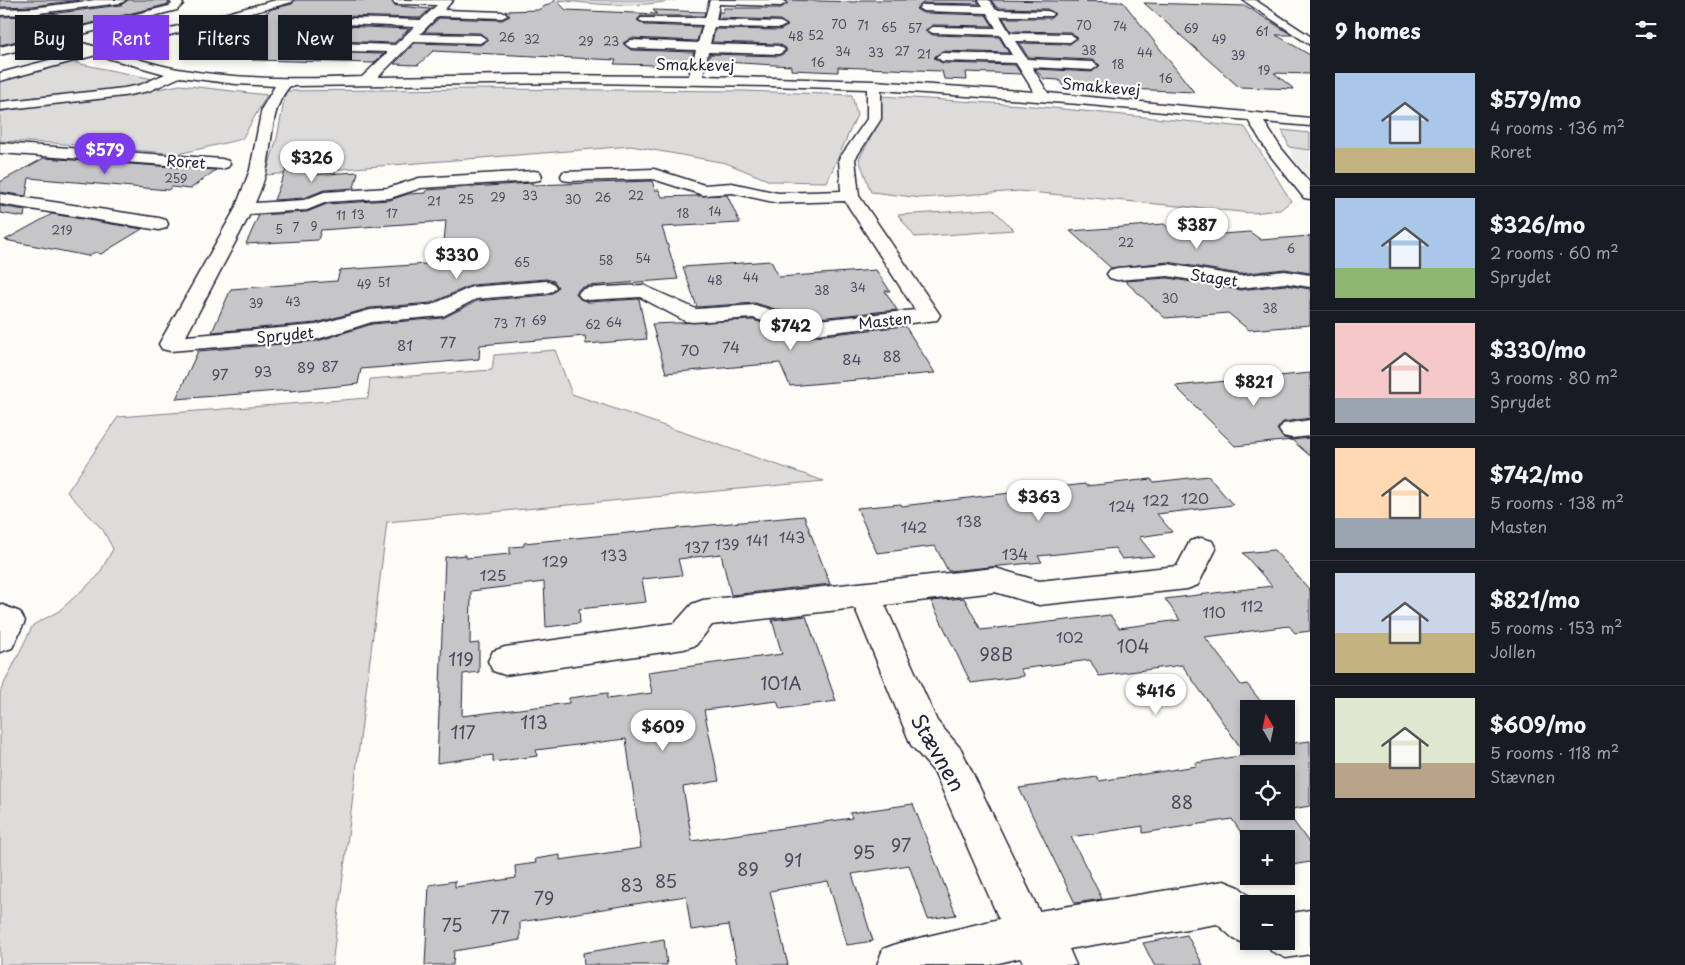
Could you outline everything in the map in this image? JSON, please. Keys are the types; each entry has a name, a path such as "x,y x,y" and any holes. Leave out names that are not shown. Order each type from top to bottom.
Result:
{"street":[{"path":"0,10 22,0"},
{"path":"0,10 33,12 121,0"},
{"path":"83,30 173,8 178,4 174,0"},
{"path":"83,47 264,0"},
{"path":"169,32 288,0"},
{"path":"695,80 715,0 781,3"},
{"path":"1248,0 1310,41"},
{"path":"398,1 447,1"},
{"path":"366,81 447,1"},
{"path":"924,8 989,8 1047,14"},
{"path":"989,8 1043,96"},
{"path":"434,13 502,15"},
{"path":"645,20 780,25"},
{"path":"352,22 423,24"},
{"path":"933,30 1070,38"},
{"path":"410,37 480,39"},
{"path":"631,44 779,50"},
{"path":"0,50 15,46"},
{"path":"352,48 397,49"},
{"path":"3,72 93,52"},
{"path":"942,57 1092,66"},
{"path":"3,72 41,60"},
{"name":"Smakkevej","path":"130,60 179,73 287,82 508,78 695,80 874,85 1043,96 1310,122"},
{"path":"0,106 124,92 144,88 179,73"},
{"name":"Sprydet","path":"287,82 278,89 271,101 263,132 261,156 253,186 244,209 170,344 318,332 370,316 436,311 472,293 546,287"},
{"path":"569,176 654,174 703,190 732,188 778,198 850,196 848,159 874,119 874,85"},
{"path":"1253,116 1275,151 1310,194"},
{"name":"Roret","path":"0,148 222,164"},
{"path":"244,209 306,205 324,197 390,193 419,184 534,176"},
{"name":"Masten","path":"588,294 643,291 693,316 755,311 808,328 929,315 850,196"},
{"path":"0,199 159,224"},
{"name":"Staget","path":"1117,274 1168,270 1240,282 1285,277 1310,281"},
{"path":"505,661 684,635 703,613 995,580 1039,593 1187,577 1201,549"},
{"name":"Stævnen","path":"865,595 924,733 948,761 1041,950"},
{"path":"0,617 9,621 0,638"},
{"path":"898,965 1041,950 1224,902 1240,916"},
{"path":"1295,934 1310,932"}],"shaded area":[{"path":"558,0 675,0 660,3 616,5"},
{"path":"71,62 153,79 123,91 35,97 0,104 0,81"},
{"path":"180,85 267,95 242,139 178,154 53,143 0,141 0,112 21,107 91,101"},
{"path":"475,89 744,91 852,95 857,115 827,182 770,181 726,163 631,146 266,175 277,138 286,91"},
{"path":"881,96 1022,105 1245,127 1291,201 1280,210 1252,213 1019,191 922,198 871,192 859,159 881,119"},
{"path":"1282,130 1310,133 1310,150 1289,147"},
{"path":"1289,147 1310,150 1310,178 1295,161"},
{"path":"993,209 1014,230 915,237 898,215"},
{"path":"555,350 572,394 824,481 387,522 332,965 0,965 0,692 33,625 59,611 98,576 113,549 103,530 67,492 118,417 368,398 370,379 492,370 494,355"}],"building":[{"path":"0,0 80,0 33,6 0,7"},
{"path":"128,0 167,0 169,4 124,15 93,15 93,23 83,25 83,15 42,15 121,5"},
{"path":"295,0 391,0 394,5 398,6 430,9 420,18 352,15 278,15 278,60 352,60 352,53 383,54 374,63 252,60 268,60 268,15 262,15 272,9 292,4"},
{"path":"556,0 566,10 657,14 653,10 705,12 704,16 641,16 637,20 645,25 701,27 697,41 631,38 623,43 631,50 694,52 689,62 659,61 657,65 614,64 616,60 433,51 418,65 394,64 415,43 480,45 488,40 480,33 424,32 439,18 502,20 510,16 505,11 538,10"},
{"path":"785,0 855,2 861,0 977,0 979,4 923,3 916,9 923,13 986,15 993,26 933,25 925,31 933,35 999,37 1009,53 942,51 934,58 942,63 1015,65 1021,74 966,72 967,80 944,79 942,71 838,67 838,72 791,70 791,66 708,61 710,54 779,56 786,52 786,48 779,44 712,42 715,29 780,30 788,26 780,20 718,18 719,12 723,12 724,8 781,8 788,3"},
{"path":"991,0 1123,2 1194,92 1063,86 1059,80 1044,79 1035,69 1092,72 1100,65 1092,60 1028,57 1019,43 1070,44 1078,37 1070,32 1011,31 1003,18 1051,18 1055,14 1047,9 997,8"},
{"path":"1144,3 1246,6 1292,35 1276,35 1310,55 1310,74 1274,73 1294,89 1239,87"},
{"path":"15,16 15,42 0,45 0,17"},
{"path":"352,26 409,29 394,43 352,42"},
{"path":"44,158 216,170 190,189 172,187 168,190 29,178 26,196 0,192 0,182"},
{"path":"313,166 310,175 358,172 354,188 324,190 304,198 274,200 287,167"},
{"path":"652,181 655,190 659,190 662,197 727,195 740,223 662,227 678,279 588,286 580,288 576,293 580,299 588,302 639,299 647,339 586,344 585,336 480,345 479,359 361,369 358,384 176,399 198,351 318,341 372,324 443,318 477,301 547,295 554,292 558,287 554,281 546,279 472,285 431,303 370,308 316,323 212,332 231,289 337,281 340,270 442,263 446,221 321,230 318,240 246,244 259,215 307,212 327,204 390,200 408,194 426,193 427,190 532,183 533,185"},
{"path":"0,206 25,210 24,217 0,213"},
{"path":"52,214 142,229 101,254 95,252 88,256 5,240"},
{"path":"1164,224 1180,237 1250,232 1261,240 1310,236 1310,273 1285,269 1240,274 1168,262 1111,268 1070,231"},
{"path":"771,261 779,277 876,270 890,291 885,291 897,310 808,319 755,303 697,307 683,267"},
{"path":"1168,278 1240,290 1285,285 1310,289 1310,325 1249,330 1228,313 1165,318 1125,281"},
{"path":"753,320 807,337 905,326 935,373 790,386 780,363 666,373 652,324"},
{"path":"1310,373 1310,418 1283,422 1277,429 1283,438 1292,440 1235,446 1175,386"},
{"path":"1310,438 1310,456 1292,440"},
{"path":"1208,476 1233,505 1157,514 1172,532 1139,537 1154,556 1122,559 1115,548 1038,556 1042,562 948,571 935,546 877,553 857,508 901,504 902,506 1085,484 1086,486 1151,479 1154,482"},
{"path":"804,516 830,584 731,595 721,554 678,559 682,575 642,579 646,602 579,609 580,623 546,627 544,582 471,591 470,644 479,643 479,672 463,674 462,716 569,703 569,698 607,693 607,699 652,693 648,672 782,654 772,620 806,616 836,701 780,709 777,701 704,710 719,781 683,787 692,841 852,818 850,813 913,804 956,915 928,919 909,865 852,874 873,941 847,945 828,881 770,891 788,965 737,965 729,925 691,930 686,896 520,922 520,940 454,951 453,965 425,965 429,885 455,881 455,887 516,878 515,866 536,863 535,859 560,855 560,860 641,848 626,739 536,750 537,756 493,762 493,755 437,763 445,557 466,555 466,558 510,554 510,547 524,546 524,543"},
{"path":"1274,550 1310,590 1310,631 1295,633 1289,626 1205,637 1241,685 1247,684 1260,700 1240,700 1240,747 1182,665 1099,676 1090,660 1020,669 1024,676 971,683 931,601 964,598 981,630 1110,615 1119,628 1180,620 1165,599 1272,586 1243,553"},
{"path":"1310,741 1310,806 1295,808 1295,765 1240,765 1240,820 1293,820 1310,844 1310,862 1295,864 1295,830 1240,831 1232,819 1143,833 1143,826 1071,837 1102,899 1075,903 1019,788 1097,777 1099,781 1197,766 1195,763 1246,755 1295,755 1295,743"},
{"path":"1187,935 1203,965 1154,965 1143,943"},
{"path":"664,939 667,965 584,965 583,953"}]}
